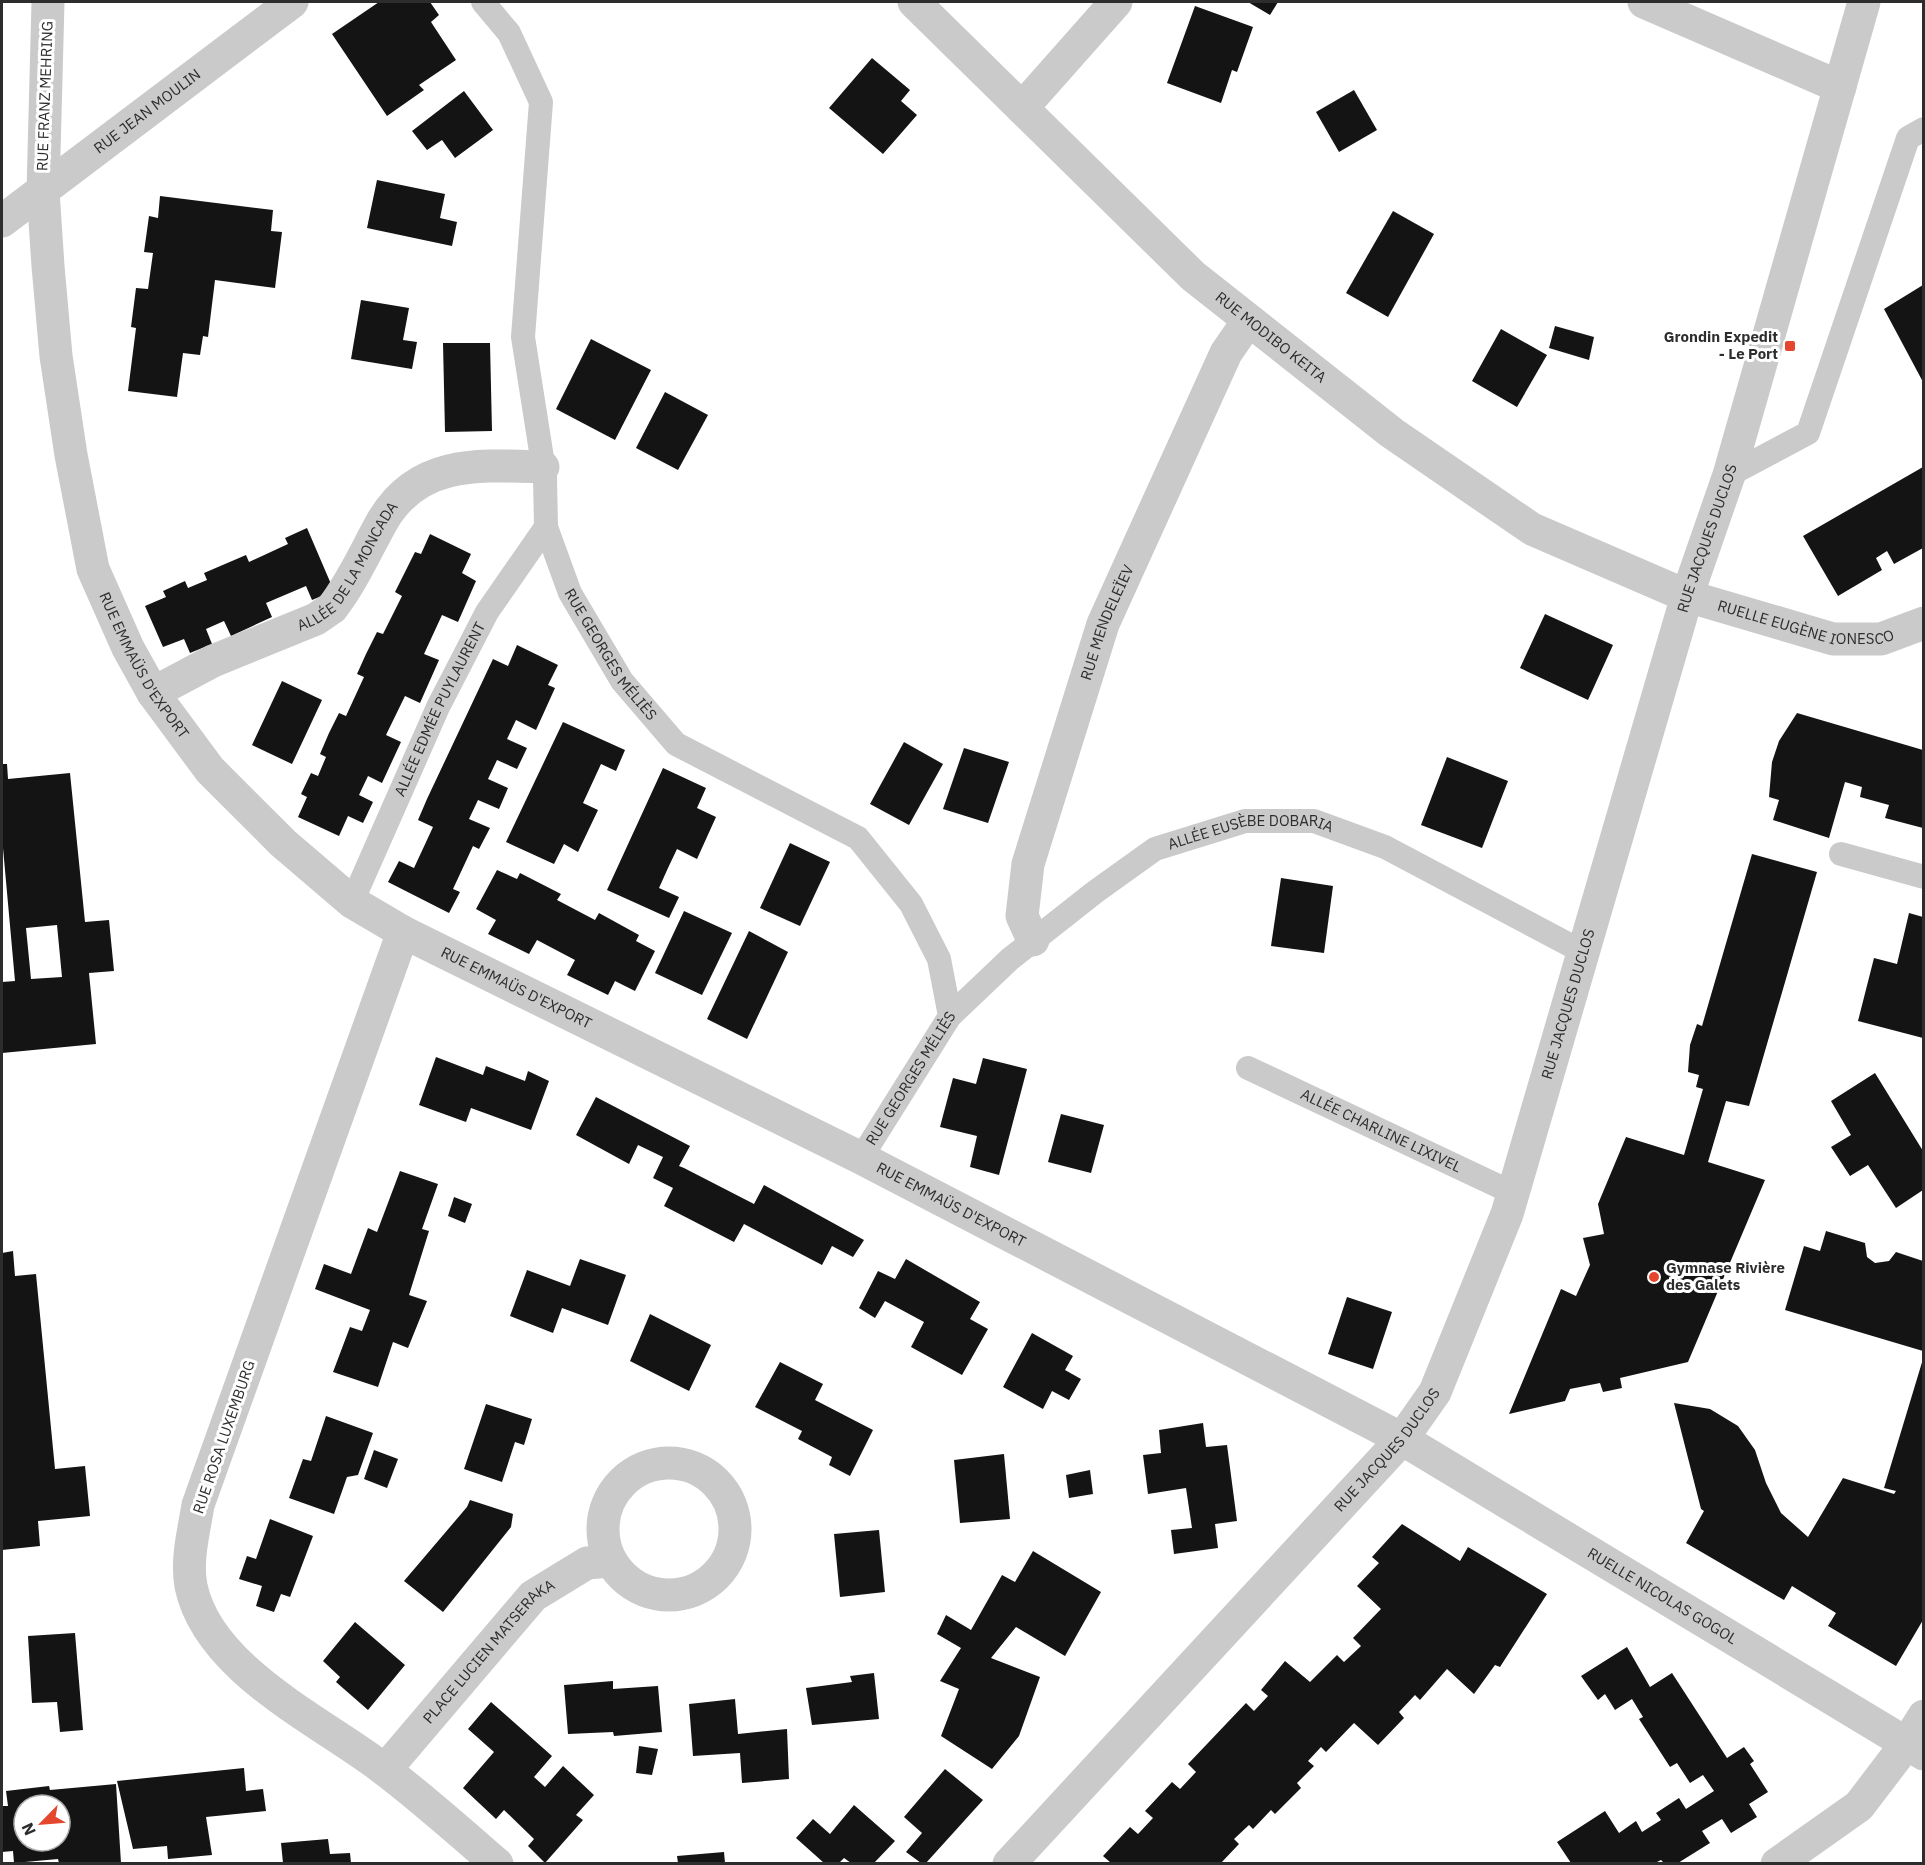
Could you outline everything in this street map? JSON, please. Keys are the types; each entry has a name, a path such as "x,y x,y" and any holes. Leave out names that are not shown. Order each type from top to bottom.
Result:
{"street":[{"name":"RUE FRANZ MEHRING","path":"43,191 48,2"},
{"name":"RUE JEAN MOULIN","path":"2,221 292,2"},
{"name":"RUE MODIBO KEITA","path":"914,2 1193,276 1392,433 1532,529 1686,596"},
{"path":"1022,108 1116,2"},
{"path":"1644,2 1840,87"},
{"name":"RUE JACQUES DUCLOS","path":"1009,1863 1402,1439 1435,1392 1513,1193 1686,596 1729,475 1864,2"},
{"name":"RUE EMMAÜS D'EXPORT","path":"43,191 56,356 71,455 93,569 128,648 153,693 210,770 283,843 352,902 403,932 861,1158 1402,1439"},
{"name":"RUE MENDELEÏEV","path":"1033,940 1022,916 1028,864 1104,624 1226,353 1248,321"},
{"name":"ALLÉE DE LA MONCADA","path":"153,693 213,662 316,619 332,608 343,595 399,496 419,480 452,470 494,466 543,467"},
{"name":"RUELLE EUGÈNE IONESCO","path":"1686,596 1833,639 1881,639 1923,623"},
{"name":"RUE ROSA LUXEMBURG","path":"403,932 198,1505 190,1550 191,1586 203,1617 222,1646 259,1682 385,1770 497,1863"},
{"name":"RUELLE NICOLAS GOGOL","path":"1402,1439 1918,1737"},
{"path":"657,1462 699,1468 728,1497 736,1526 731,1556 713,1580 687,1594 657,1595 629,1583 610,1561 603,1519 621,1482 657,1462"},
{"name":"PLACE LUCIEN MATSERAKA","path":"385,1770 533,1596 587,1563 610,1561"},
{"path":"1778,1863 1859,1806 1918,1737"}],"lane":[{"name":"RUE GEORGES MÉLIÈS","path":"483,2 509,33 541,102 523,337 543,467 546,527 570,593 622,681 676,744 858,838 911,904 939,959 950,1016 861,1158"},
{"path":"1729,475 1808,433 1908,138 1923,129"},
{"name":"ALLÉE EDMÉE PUYLAURENT","path":"352,902 438,707 488,612 546,527"},
{"name":"ALLÉE EUSÈBE DOBARIA","path":"950,1016 1033,940 1155,849 1245,821 1314,821 1386,847 1583,952"},
{"path":"1841,854 1923,877"},
{"name":"ALLÉE CHARLINE LIXIVEL","path":"1248,1068 1513,1193"}],"building":[{"path":"379,2 430,2 439,15 431,22 456,60 419,85 424,90 387,116 332,34"},
{"path":"1248,2 1278,2 1270,15"},
{"path":"1195,6 1253,27 1237,72 1232,70 1221,103 1167,83"},
{"path":"872,58 910,90 901,101 917,115 883,154 829,108"},
{"path":"1354,90 1377,130 1339,152 1316,112"},
{"path":"464,91 493,130 455,158 442,140 427,150 412,131"},
{"path":"377,180 445,194 440,218 457,222 452,246 367,228"},
{"path":"160,196 273,210 271,231 282,232 275,288 215,280 208,337 203,336 200,355 183,353 177,397 128,391 136,328 131,327 136,288 148,289 153,253 144,252 149,216 158,218"},
{"path":"1393,211 1434,234 1388,317 1346,293"},
{"path":"1923,285 1923,382 1884,309"},
{"path":"361,300 409,308 403,340 417,342 412,369 351,359"},
{"path":"1555,326 1594,337 1589,360 1549,348"},
{"path":"1501,329 1547,355 1517,407 1472,381"},
{"path":"591,339 651,370 615,440 556,409"},
{"path":"443,343 490,343 492,431 445,432"},
{"path":"665,392 708,415 678,470 636,448"},
{"path":"1923,467 1923,548 1894,564 1887,551 1876,558 1882,570 1838,596 1803,536"},
{"path":"307,528 334,591 312,600 306,586 266,603 272,617 231,636 224,621 206,629 212,644 190,653 184,639 163,647 145,606 166,597 163,591 185,581 188,588 207,580 204,573 246,555 249,562 288,544 285,538"},
{"path":"430,534 471,554 462,573 476,581 458,622 442,615 424,654 439,660 420,703 405,696 386,735 401,742 382,783 368,776 359,795 373,802 363,823 348,816 339,836 298,817 307,797 301,794 311,773 318,776 326,757 320,754 329,733 339,713 346,716 364,677 357,674 366,654 377,632 383,634 402,596 395,592 415,552 421,554"},
{"path":"1545,614 1613,645 1588,700 1520,668"},
{"path":"517,645 558,665 548,685 555,688 536,730 516,720 507,739 527,748 517,769 497,760 488,779 508,788 499,809 478,800 469,819 490,828 479,849 473,846 453,889 460,892 449,913 388,882 399,861 414,868 433,827 418,820 427,799 493,659 508,666"},
{"path":"282,681 322,700 292,764 252,745"},
{"path":"1797,713 1923,750 1923,828 1885,818 1889,805 1860,797 1862,787 1845,782 1829,838 1773,820 1779,800 1769,797 1772,762 1779,741"},
{"path":"563,722 625,750 616,771 601,764 583,803 598,810 578,852 564,844 554,864 506,842"},
{"path":"904,742 943,764 909,825 870,804"},
{"path":"964,748 1009,762 988,823 943,809"},
{"path":"1447,757 1508,781 1482,848 1421,825"},
{"path":"2,764 7,764 8,779 70,773 85,922 109,920 114,971 89,973 96,1044 2,1053 2,982 15,981 2,837","holes":["57,925 62,977 31,979 26,928"]},
{"path":"663,768 706,788 697,808 716,817 697,859 677,849 668,868 659,888 679,897 669,918 607,890"},
{"path":"790,843 830,862 800,926 760,908"},
{"name":"Gymnase Rivière des Galets","path":"1752,854 1817,872 1749,1106 1726,1101 1708,1162 1765,1180 1688,1362 1620,1378 1622,1388 1603,1392 1600,1383 1570,1389 1565,1401 1509,1414 1561,1289 1576,1296 1590,1265 1583,1238 1604,1234 1598,1204 1626,1137 1684,1155 1703,1089 1696,1087 1699,1075 1688,1072 1690,1045 1697,1024 1702,1026"},
{"path":"497,870 517,879 520,873 561,894 557,900 595,920 599,913 639,935 636,941 655,951 635,991 615,981 608,995 567,975 575,960 537,940 529,954 488,934 496,920 476,909"},
{"path":"1281,878 1333,886 1324,953 1271,946"},
{"path":"684,911 732,933 702,995 655,973"},
{"path":"1909,913 1923,917 1923,1038 1858,1021 1874,958 1897,964"},
{"path":"749,931 788,952 747,1039 707,1019"},
{"path":"436,1057 483,1075 486,1066 525,1081 528,1071 549,1081 531,1130 471,1108 466,1122 419,1105"},
{"path":"983,1058 1027,1069 999,1175 970,1167 977,1136 940,1127 953,1078 976,1084"},
{"path":"1875,1073 1923,1151 1923,1190 1896,1208 1868,1165 1850,1176 1831,1147 1851,1135 1831,1101"},
{"path":"596,1097 690,1146 679,1166 754,1204 764,1185 864,1240 853,1257 832,1246 822,1265 744,1224 734,1242 664,1206 673,1188 653,1178 663,1157 638,1145 629,1164 576,1135"},
{"path":"1061,1114 1104,1125 1091,1173 1048,1162"},
{"path":"400,1171 438,1184 422,1229 429,1231 409,1295 427,1301 408,1348 393,1342 378,1387 333,1372 350,1327 362,1331 370,1310 315,1289 324,1264 351,1274 368,1228 377,1232"},
{"path":"454,1197 472,1204 465,1223 448,1216"},
{"path":"1826,1231 1865,1243 1867,1257 1875,1263 1889,1261 1896,1252 1923,1261 1923,1351 1785,1310 1804,1246 1820,1251"},
{"path":"13,1251 15,1276 36,1274 55,1469 85,1466 90,1516 38,1521 40,1546 2,1550 2,1253"},
{"path":"580,1259 626,1275 608,1325 562,1308 553,1333 510,1316 527,1270 570,1286"},
{"path":"906,1259 980,1302 970,1319 988,1329 962,1375 911,1347 924,1322 885,1301 875,1318 859,1308 878,1271 895,1279"},
{"path":"1347,1297 1392,1312 1373,1369 1328,1354"},
{"path":"650,1314 711,1345 689,1391 630,1361"},
{"path":"1032,1333 1073,1356 1065,1370 1081,1379 1069,1400 1052,1391 1043,1409 1003,1387"},
{"path":"1923,1359 1923,1620 1896,1666 1828,1626 1836,1613 1792,1586 1784,1600 1686,1543 1704,1511 1701,1509 1674,1403 1710,1409 1738,1426 1755,1450 1766,1483 1781,1513 1808,1537 1843,1478 1894,1494 1896,1491 1884,1488"},
{"path":"780,1362 823,1384 815,1400 873,1430 850,1476 829,1465 832,1457 798,1439 802,1431 755,1407"},
{"path":"486,1404 532,1419 524,1445 515,1442 502,1482 464,1469"},
{"path":"326,1416 373,1433 358,1475 347,1477 334,1514 289,1498 303,1459 311,1461"},
{"path":"1203,1423 1206,1447 1227,1445 1237,1521 1215,1524 1218,1548 1174,1554 1171,1530 1192,1528 1186,1488 1148,1494 1143,1455 1161,1453 1159,1430"},
{"path":"374,1450 398,1459 387,1488 364,1479"},
{"path":"1004,1454 1010,1519 960,1523 954,1460"},
{"path":"1090,1470 1093,1494 1069,1498 1066,1475"},
{"path":"470,1500 513,1514 511,1527 443,1612 404,1581 467,1507"},
{"path":"270,1519 313,1536 290,1597 281,1594 274,1612 256,1606 262,1586 239,1579 247,1556 256,1559"},
{"path":"1402,1524 1460,1561 1468,1547 1547,1594 1500,1667 1495,1665 1474,1694 1447,1669 1420,1700 1415,1695 1399,1712 1404,1718 1378,1745 1354,1723 1326,1752 1321,1747 1308,1761 1314,1766 1297,1783 1301,1788 1275,1814 1271,1810 1253,1829 1249,1825 1234,1839 1239,1844 1221,1863 1111,1863 1103,1856 1130,1827 1138,1834 1153,1818 1145,1811 1172,1782 1180,1789 1196,1772 1188,1764 1246,1703 1254,1711 1268,1696 1261,1690 1285,1661 1310,1682 1337,1655 1344,1662 1361,1646 1353,1638 1381,1609 1357,1586 1379,1563 1372,1557"},
{"path":"879,1530 885,1592 840,1597 834,1534"},
{"path":"1033,1551 1101,1592 1065,1656 1016,1627 991,1658 1040,1677 1019,1736 992,1769 941,1736 959,1689 940,1681 961,1648 937,1634 946,1615 971,1630 1002,1575 1015,1582"},
{"path":"355,1622 405,1665 368,1710 336,1682 340,1677 323,1661"},
{"path":"75,1633 83,1730 60,1732 57,1702 32,1703 28,1636"},
{"path":"1627,1647 1650,1687 1672,1673 1727,1758 1744,1747 1754,1761 1750,1764 1768,1792 1749,1804 1757,1817 1731,1833 1722,1819 1702,1831 1710,1843 1678,1863 1664,1863 1661,1860 1655,1863 1571,1863 1557,1842 1605,1811 1619,1833 1636,1821 1642,1832 1661,1820 1656,1813 1679,1798 1686,1809 1714,1791 1703,1775 1690,1783 1677,1763 1670,1767 1639,1719 1643,1717 1632,1699 1615,1710 1605,1694 1598,1700 1581,1676"},
{"path":"874,1673 879,1719 812,1725 806,1688 852,1682 850,1676"},
{"path":"613,1681 613,1689 658,1686 662,1732 614,1736 613,1732 568,1734 564,1685"},
{"path":"735,1699 738,1734 787,1729 789,1779 742,1783 740,1753 693,1756 689,1704"},
{"path":"491,1702 552,1756 534,1777 545,1787 563,1766 594,1795 576,1815 583,1820 545,1863 528,1846 534,1839 504,1810 496,1819 463,1788 494,1752 468,1729"},
{"path":"639,1746 658,1749 652,1775 636,1773"},
{"path":"244,1768 246,1791 263,1789 266,1811 206,1817 212,1855 168,1859 167,1846 133,1849 117,1781"},
{"path":"945,1769 983,1800 926,1863 921,1863 906,1852 922,1833 904,1817"},
{"path":"116,1784 121,1863 59,1863 58,1859 14,1863 13,1853 72,1853 72,1793 12,1793 12,1851 2,1852 2,1806 8,1806 6,1791 49,1786 50,1790"},
{"path":"854,1805 895,1841 874,1863 851,1863 844,1858 839,1863 824,1863 796,1838 813,1819 830,1834"},
{"path":"328,1839 330,1854 350,1853 351,1863 283,1863 281,1843"},
{"path":"724,1852 725,1863 678,1863 677,1856"}],"place":[{"name":"Grondin Expedit - Le Port","path":"1790,346"},
{"name":"Gymnase Rivière des Galets","path":"1654,1277"}]}
